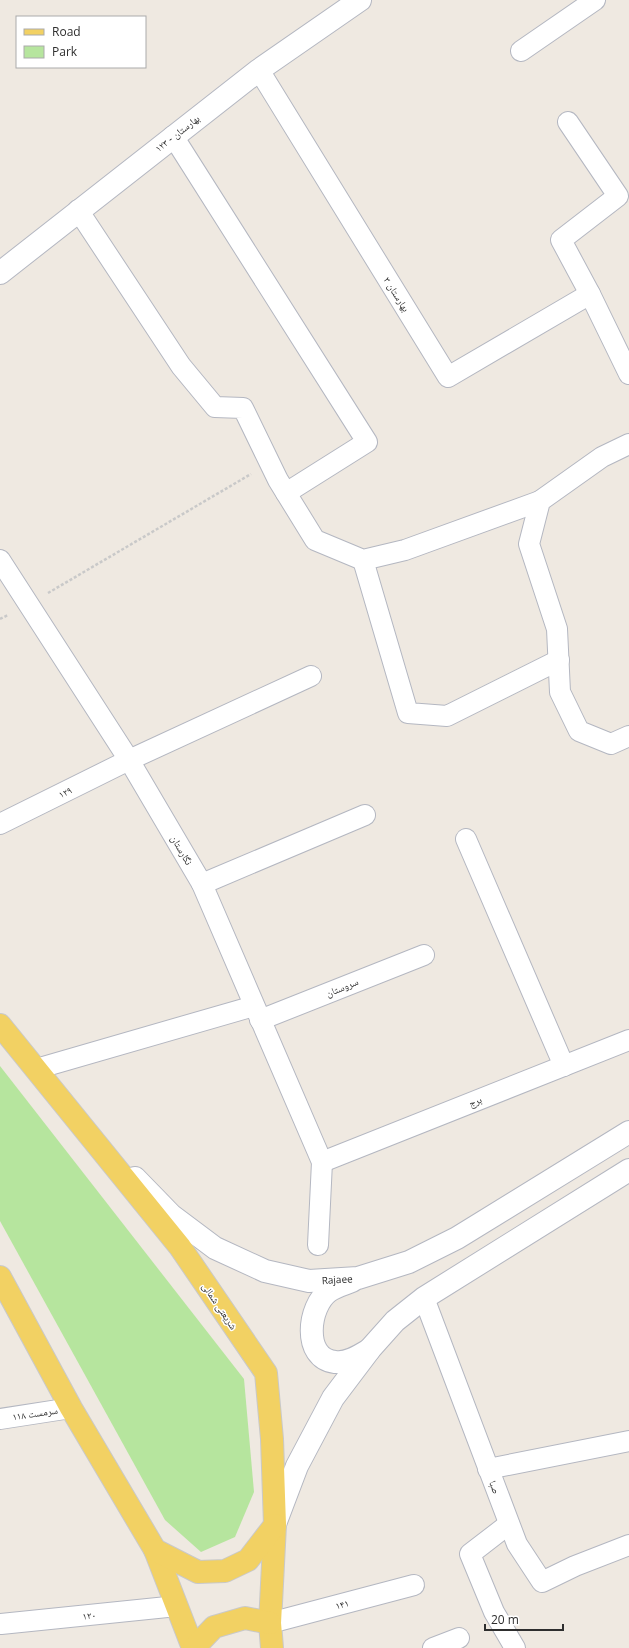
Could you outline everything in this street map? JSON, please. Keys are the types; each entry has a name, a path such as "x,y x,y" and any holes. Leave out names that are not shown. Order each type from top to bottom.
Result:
{"main road":[{"name":"بهارستان - ۱۲۳","path":"0,273 173,136 347,4"},
{"name":"شریعتی شمالی","path":"0,1025 180,1248 266,1373 272,1439 275,1525 270,1622 272,1648"},
{"name":"Rajaee","path":"69,1110 171,1215 214,1248 265,1271 309,1281 358,1278 409,1262 457,1238 629,1132"},
{"path":"155,1550 198,1572 225,1571 248,1560 275,1525 300,1459 333,1398 370,1349 396,1320 424,1298 629,1170"},
{"path":"0,1277 70,1408 155,1550 194,1648 214,1627 245,1618 270,1622"},
{"path":"358,1278 328,1292 315,1309 312,1332 316,1351 335,1362 352,1360 370,1349"}],"street":[{"path":"521,51 595,0"},
{"name":"بهارستان ۳","path":"259,70 448,377 590,294"},
{"path":"568,122 618,196 561,240 590,294 629,374"},
{"path":"173,136 367,442 286,493"},
{"path":"78,210 181,366 215,407 243,408 286,493 315,540 363,560 405,550 540,501 602,456 629,444"},
{"path":"540,501 529,544 558,629 560,692 579,731 611,744 629,736"},
{"name":"نگارستان","path":"0,560 129,760 202,884 322,1162"},
{"path":"363,560 408,713 447,716 559,660"},
{"name":"۱۲۹","path":"0,824 129,760 311,676"},
{"path":"202,884 365,815"},
{"path":"466,839 564,1066"},
{"name":"سروستان","path":"36,1069 257,1013 424,955"},
{"name":"برج","path":"322,1162 629,1040"},
{"path":"318,1245 322,1162"},
{"name":"صبا","path":"424,1298 517,1544 542,1582 575,1566 629,1545"},
{"name":"سرمست ۱۱۸","path":"0,1419 70,1408"},
{"path":"488,1470 629,1441"},
{"path":"509,1524 470,1554 494,1612 515,1648"},
{"name":"۱۴۱","path":"270,1622 414,1585"},
{"name":"۱۲۰","path":"1,1624 177,1606"},
{"path":"433,1648 459,1638"}],"path":[{"path":"28,605 270,463"}],"green space":[{"path":"0,1066 244,1379 254,1492 235,1537 201,1552 165,1520 0,1221"}]}
